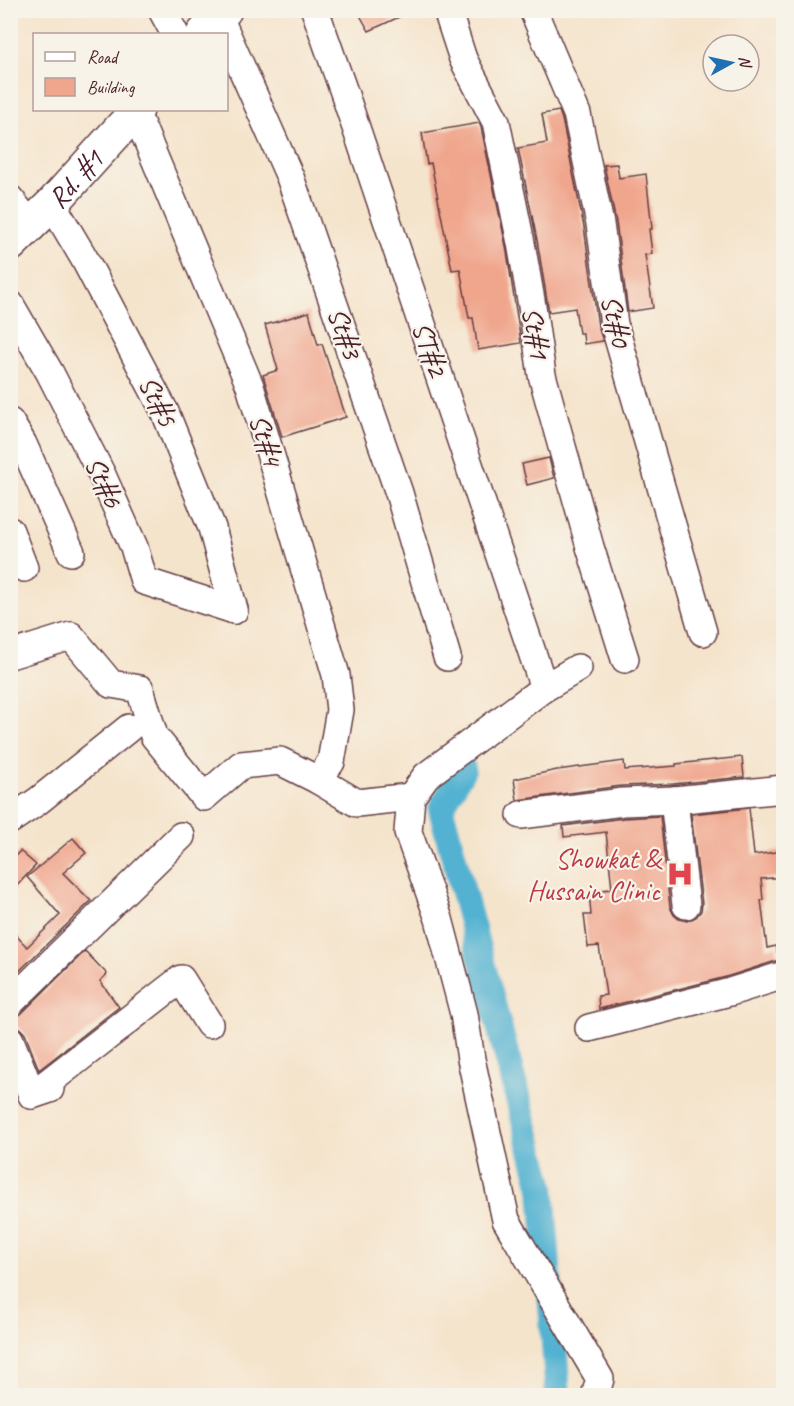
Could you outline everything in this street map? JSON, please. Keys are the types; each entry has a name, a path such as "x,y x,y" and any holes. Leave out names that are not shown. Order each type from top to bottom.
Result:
{"main road":[{"name":"Rd. #1","path":"31,225 135,111"}],"street":[{"path":"162,10 174,33"},
{"name":"ST#2","path":"315,10 544,688"},
{"name":"St#1","path":"447,10 463,59 496,122 521,243 542,375 590,547 625,658"},
{"name":"St#0","path":"533,10 577,114 600,224 614,324 704,632"},
{"name":"St#3","path":"228,46 290,177 399,493 447,657"},
{"name":"St#4","path":"136,111 250,386 336,675 340,710 331,762 318,780"},
{"name":"St#5","path":"10,199 31,225 84,258 165,412 212,528 234,610"},
{"name":"St#6","path":"10,304 50,373 102,475 134,547 144,581 234,610"},
{"path":"10,422 23,444 71,552"},
{"path":"10,531 24,568"},
{"path":"10,655 71,636 111,684 140,689 154,736 204,797 241,765 280,761 357,803 411,797"},
{"path":"578,668 544,688 426,776 411,797 408,832 439,919 461,1004 506,1220 600,1379 595,1395"},
{"path":"10,820 38,801 129,728"},
{"path":"521,815 622,802 674,800 783,789"},
{"path":"674,800 686,905"},
{"path":"14,991 181,836"},
{"path":"589,1028 730,992 783,975"},
{"path":"32,1095 181,979 209,1024"},
{"path":"10,1040 32,1095"},
{"path":"32,1095 57,1086"}],"building":[{"path":"357,10 414,10 369,31"},
{"path":"559,111 584,227 598,326 603,341 584,344 583,333 579,333 575,308 549,312 518,148 547,143 542,114"},
{"path":"479,123 506,246 521,343 478,350 473,318 469,318 460,269 452,270 431,163 427,164 422,133"},
{"path":"617,164 619,178 646,174 652,229 649,229 652,254 645,255 653,308 628,312 616,222 604,165"},
{"path":"309,312 318,345 322,344 346,417 282,437 263,375 278,370 265,325"},
{"path":"549,458 554,478 527,485 522,464"},
{"path":"742,757 744,777 673,784 621,786 517,800 514,779 557,770 624,761 625,770"},
{"path":"749,808 754,855 783,851 783,877 761,879 763,900 761,900 767,948 776,946 779,960 726,977 599,1009 598,996 606,995 599,946 588,947 584,915 591,915 589,891 612,889 606,832 564,837 563,826 660,816 670,907 674,915 687,921 696,917 701,911 702,904 691,814"},
{"path":"73,838 86,853 63,873 91,901 10,980 10,929 27,947 60,915 27,877"},
{"path":"20,851 36,865 10,893 10,861"},
{"path":"85,951 107,974 100,981 119,1007 39,1070 25,1034 19,1027 10,1025 10,1018 21,1014"}],"waterway":[{"path":"463,769 441,809 542,1188 558,1396"}],"place":[{"name":"Showkat & Hussain Clinic","path":"680,874"}]}
